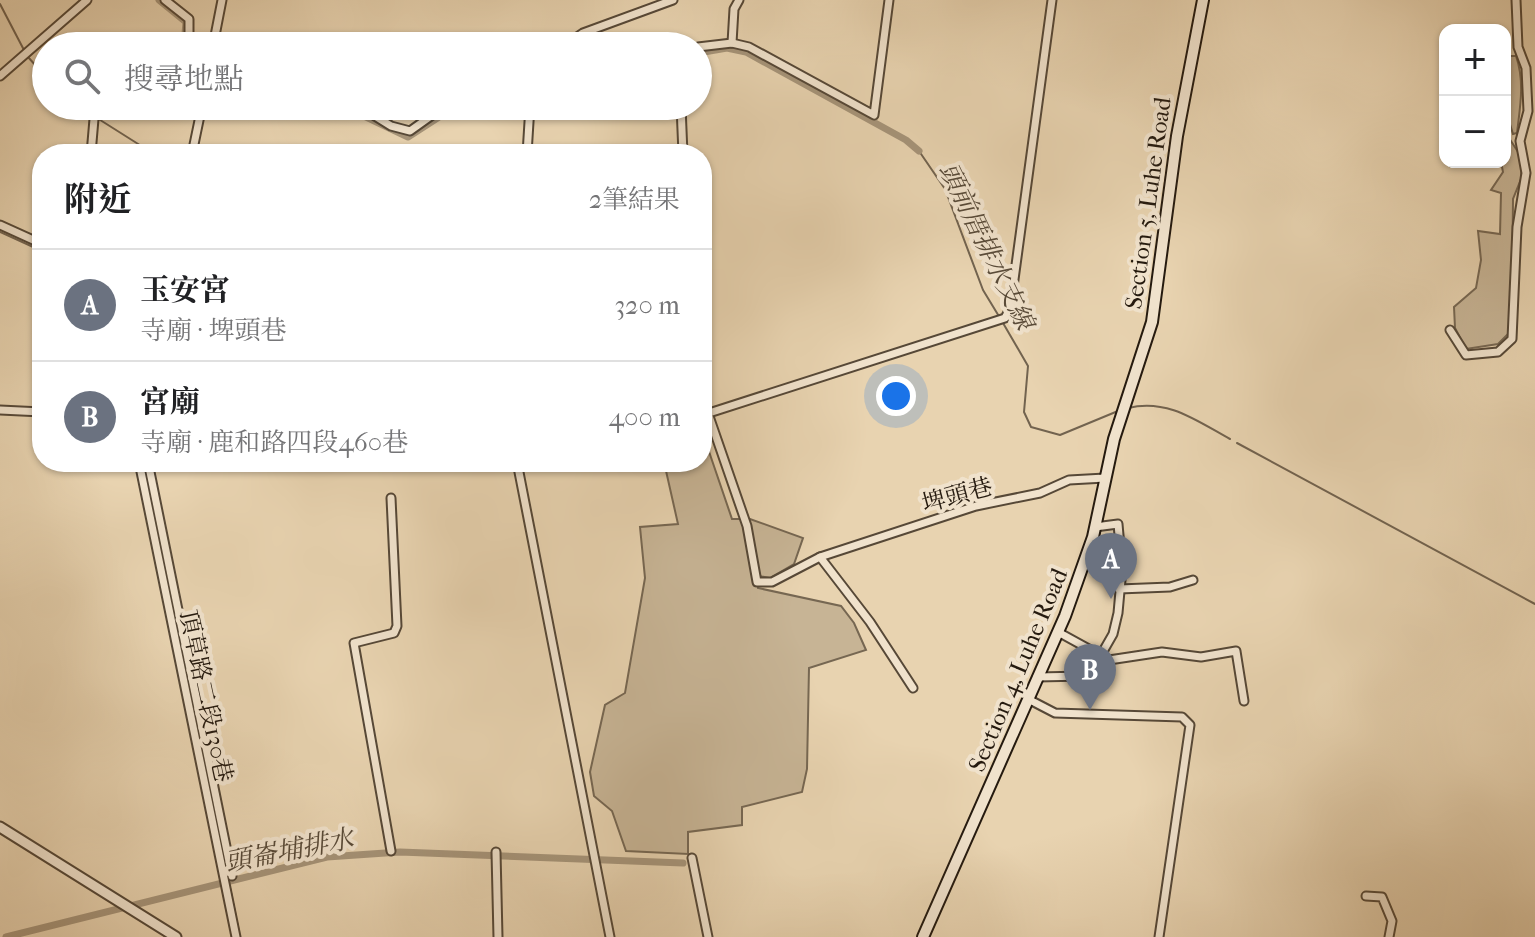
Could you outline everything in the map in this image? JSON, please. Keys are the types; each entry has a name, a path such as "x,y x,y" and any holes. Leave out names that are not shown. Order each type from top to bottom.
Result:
{"main road":[{"name":"Section 5, Luhe Road","path":"1124,408 1152,322 1177,136 1203,0"},
{"name":"Section 4, Luhe Road","path":"928,935 1058,632 1095,527 1124,408"}],"street":[{"path":"50,32 87,0"},
{"path":"165,0 189,19 189,32"},
{"path":"216,32 222,0"},
{"path":"586,32 673,0"},
{"path":"732,43 734,9 739,0"},
{"path":"712,45 732,43 762,52 874,115 889,0"},
{"path":"712,412 1005,318 1010,309 1052,0"},
{"path":"1450,330 1466,355 1498,352 1512,339 1517,227 1526,173 1520,141 1528,111 1526,68 1518,47 1516,0"},
{"path":"0,76 32,47"},
{"path":"92,144 95,120"},
{"path":"194,144 199,120"},
{"path":"381,120 410,131 425,120"},
{"path":"528,144 529,120"},
{"path":"682,120 683,144"},
{"path":"0,225 32,239"},
{"path":"0,410 32,412"},
{"name":"埤頭巷","path":"712,422 747,526 757,582 772,582 820,557 976,506 1040,493 1069,480 1105,478"},
{"name":"頂草路二段130巷","path":"141,472 236,937"},
{"path":"150,472 232,876"},
{"path":"519,472 610,937"},
{"path":"391,498 397,626 394,633 354,643 391,851"},
{"path":"1095,527 1118,524 1122,569 1113,634 1101,655"},
{"path":"820,557 870,622 913,688"},
{"path":"1119,589 1170,587 1193,580"},
{"path":"1058,632 1109,660 1162,652 1201,657 1236,651 1244,701"},
{"path":"1037,677 1085,676 1088,691"},
{"path":"1028,699 1055,713 1182,717 1190,725 1159,937"},
{"path":"0,827 176,937"},
{"path":"496,856 498,937"},
{"path":"692,858 708,937"},
{"path":"1366,896 1382,897 1392,921 1389,937"}],"shaded area":[{"path":"1511,56 1516,56 1521,94 1517,133 1513,134"},
{"path":"1511,141 1522,158 1521,179 1513,199 1512,306 1508,334 1498,344 1466,349 1455,328 1454,307 1476,288 1481,260 1478,231 1500,234 1501,193 1491,190 1503,172 1502,168 1511,168"},
{"path":"712,460 732,519 750,519 803,538 794,564 770,578 759,576 758,588 841,606 854,623 866,650 809,668 807,769 802,792 742,807 742,825 688,832 688,854 626,851 612,811 594,796 590,772 605,705 625,693 645,578 640,527 678,524 666,472 712,472"}],"waterway":[{"path":"159,0 186,22 185,32"},
{"path":"0,4 25,52"},
{"path":"712,51 727,48 746,52 906,140 919,151"},
{"path":"28,57 32,61"},
{"path":"100,120 138,144"},
{"path":"372,120 408,137 434,120"},
{"name":"頭前厝排水支線","path":"919,151 945,189 983,290 1000,318"},
{"path":"0,232 32,246"},
{"name":"頭前厝排水支線","path":"1003,323 1028,366 1024,412 1031,427 1060,435 1118,411"},
{"name":"頭前厝排水支線","path":"1128,408 1156,406 1169,409 1230,439"},
{"name":"頭前厝排水支線","path":"1237,443 1535,604"},
{"path":"145,472 240,937"},
{"name":"頭崙埔排水","path":"6,937 327,857 400,852 683,863"}],"place":[{"name":"玉安宮","path":"1111,599"},
{"name":"宮廟","path":"1090,710"}]}
